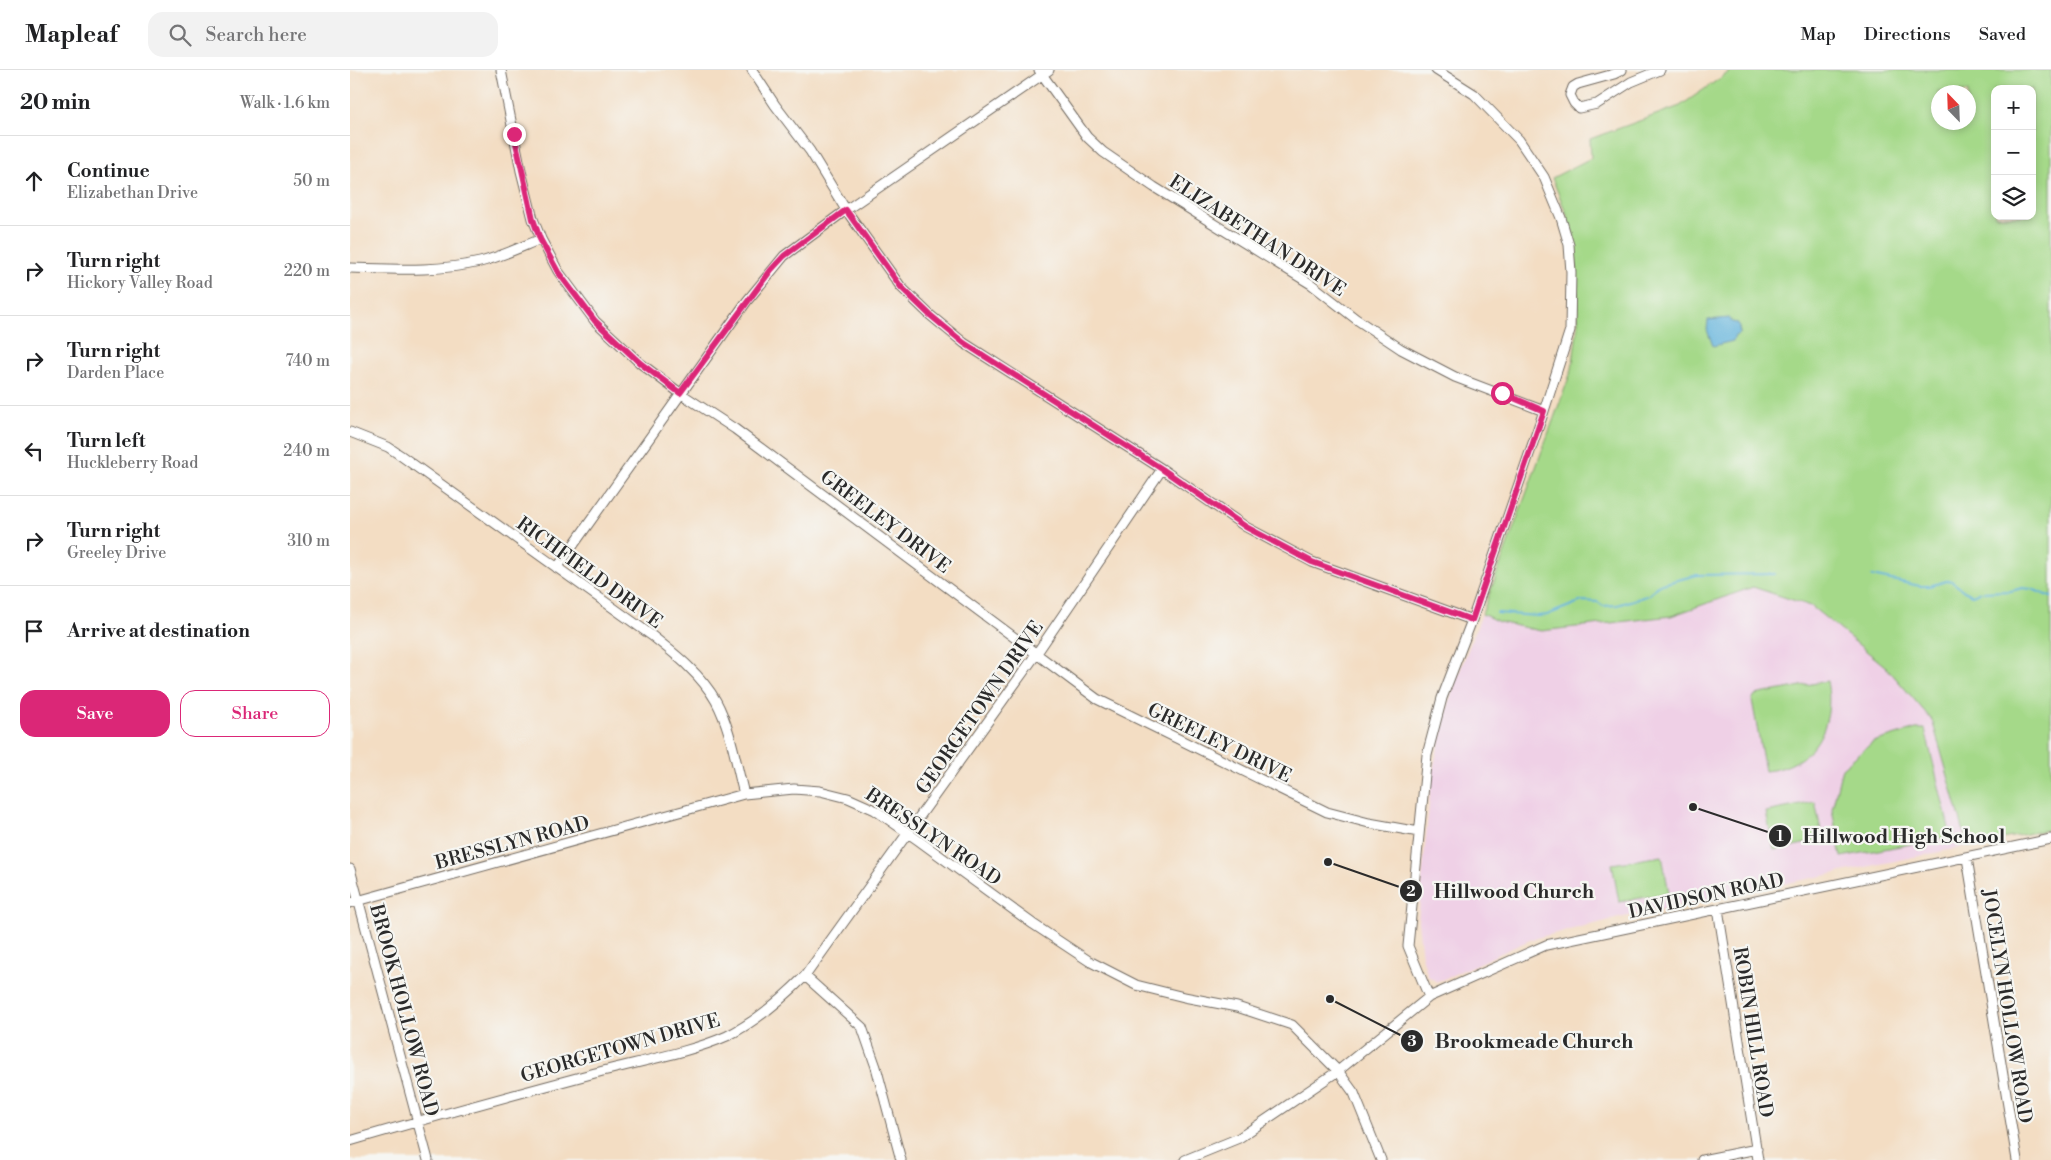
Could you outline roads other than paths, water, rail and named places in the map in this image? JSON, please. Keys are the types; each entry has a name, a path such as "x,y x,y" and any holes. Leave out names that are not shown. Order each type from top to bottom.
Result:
{"street":[{"name":"GREELEY DRIVE","path":"502,70 521,171 540,239 558,272 595,321 640,363 680,393 735,429 1097,699 1327,812 1370,823 1419,832"},
{"path":"752,70 774,105 810,151 846,210 901,287 930,315 964,343 1162,469 1225,514 1312,562 1472,620"},
{"path":"1429,997 1408,946 1427,755 1442,698 1472,620 1570,330 1571,272 1569,246 1561,218 1544,177 1519,140 1474,94 1436,70"},
{"path":"1622,70 1573,87 1570,96 1574,104 1579,108 1597,104 1631,82 1660,70"},
{"path":"557,568 680,393 771,270 784,256 846,210 1043,72"},
{"name":"ELIZABETHAN DRIVE","path":"1043,72 1082,131 1102,152 1154,187 1311,284 1356,320 1401,349 1454,376 1544,411"},
{"path":"350,268 429,269 458,266 482,262 540,239"},
{"name":"RICHFIELD DRIVE","path":"350,432 388,447 651,635 680,658 716,700 725,723 744,794"},
{"name":"GEORGETOWN DRIVE","path":"350,1141 695,1047 727,1036 763,1014 787,995 805,976 908,834 1037,653 1162,469"},
{"name":"BRESSLYN ROAD","path":"354,902 744,794 794,789 820,791 848,798 875,810 1033,924 1089,961 1136,985 1236,1007 1292,1025 1338,1071 1354,1093 1381,1160"},
{"name":"DAVIDSON ROAD","path":"1185,1160 1239,1138 1338,1071 1429,997 1546,945 2051,839"},
{"name":"JOCELYN HOLLOW ROAD","path":"1967,858 2017,1160"},
{"name":"BROOK HOLLOW ROAD","path":"350,869 354,902 428,1160"},
{"name":"ROBIN HILL ROAD","path":"1718,909 1758,1160"},
{"path":"805,976 862,1027 876,1067 901,1160"},
{"path":"1702,1160 1757,1149"}],"water":[{"path":"1729,318 1732,322 1738,323 1740,333 1735,336 1733,341 1713,346 1707,330 1708,320"}],"waterway":[{"path":"1497,613 1547,615 1582,601 1598,602 1603,606 1617,605 1649,595 1656,587 1662,584 1697,575 1775,574"},
{"path":"1872,576 1920,586 1929,586 1950,580 1972,595 1980,592 2011,591 2022,588 2032,589 2051,597"}],"place":[{"name":"Hillwood High School","path":"1693,807"},
{"name":"Hillwood Church","path":"1328,862"},
{"name":"Brookmeade Church","path":"1330,999"}]}
